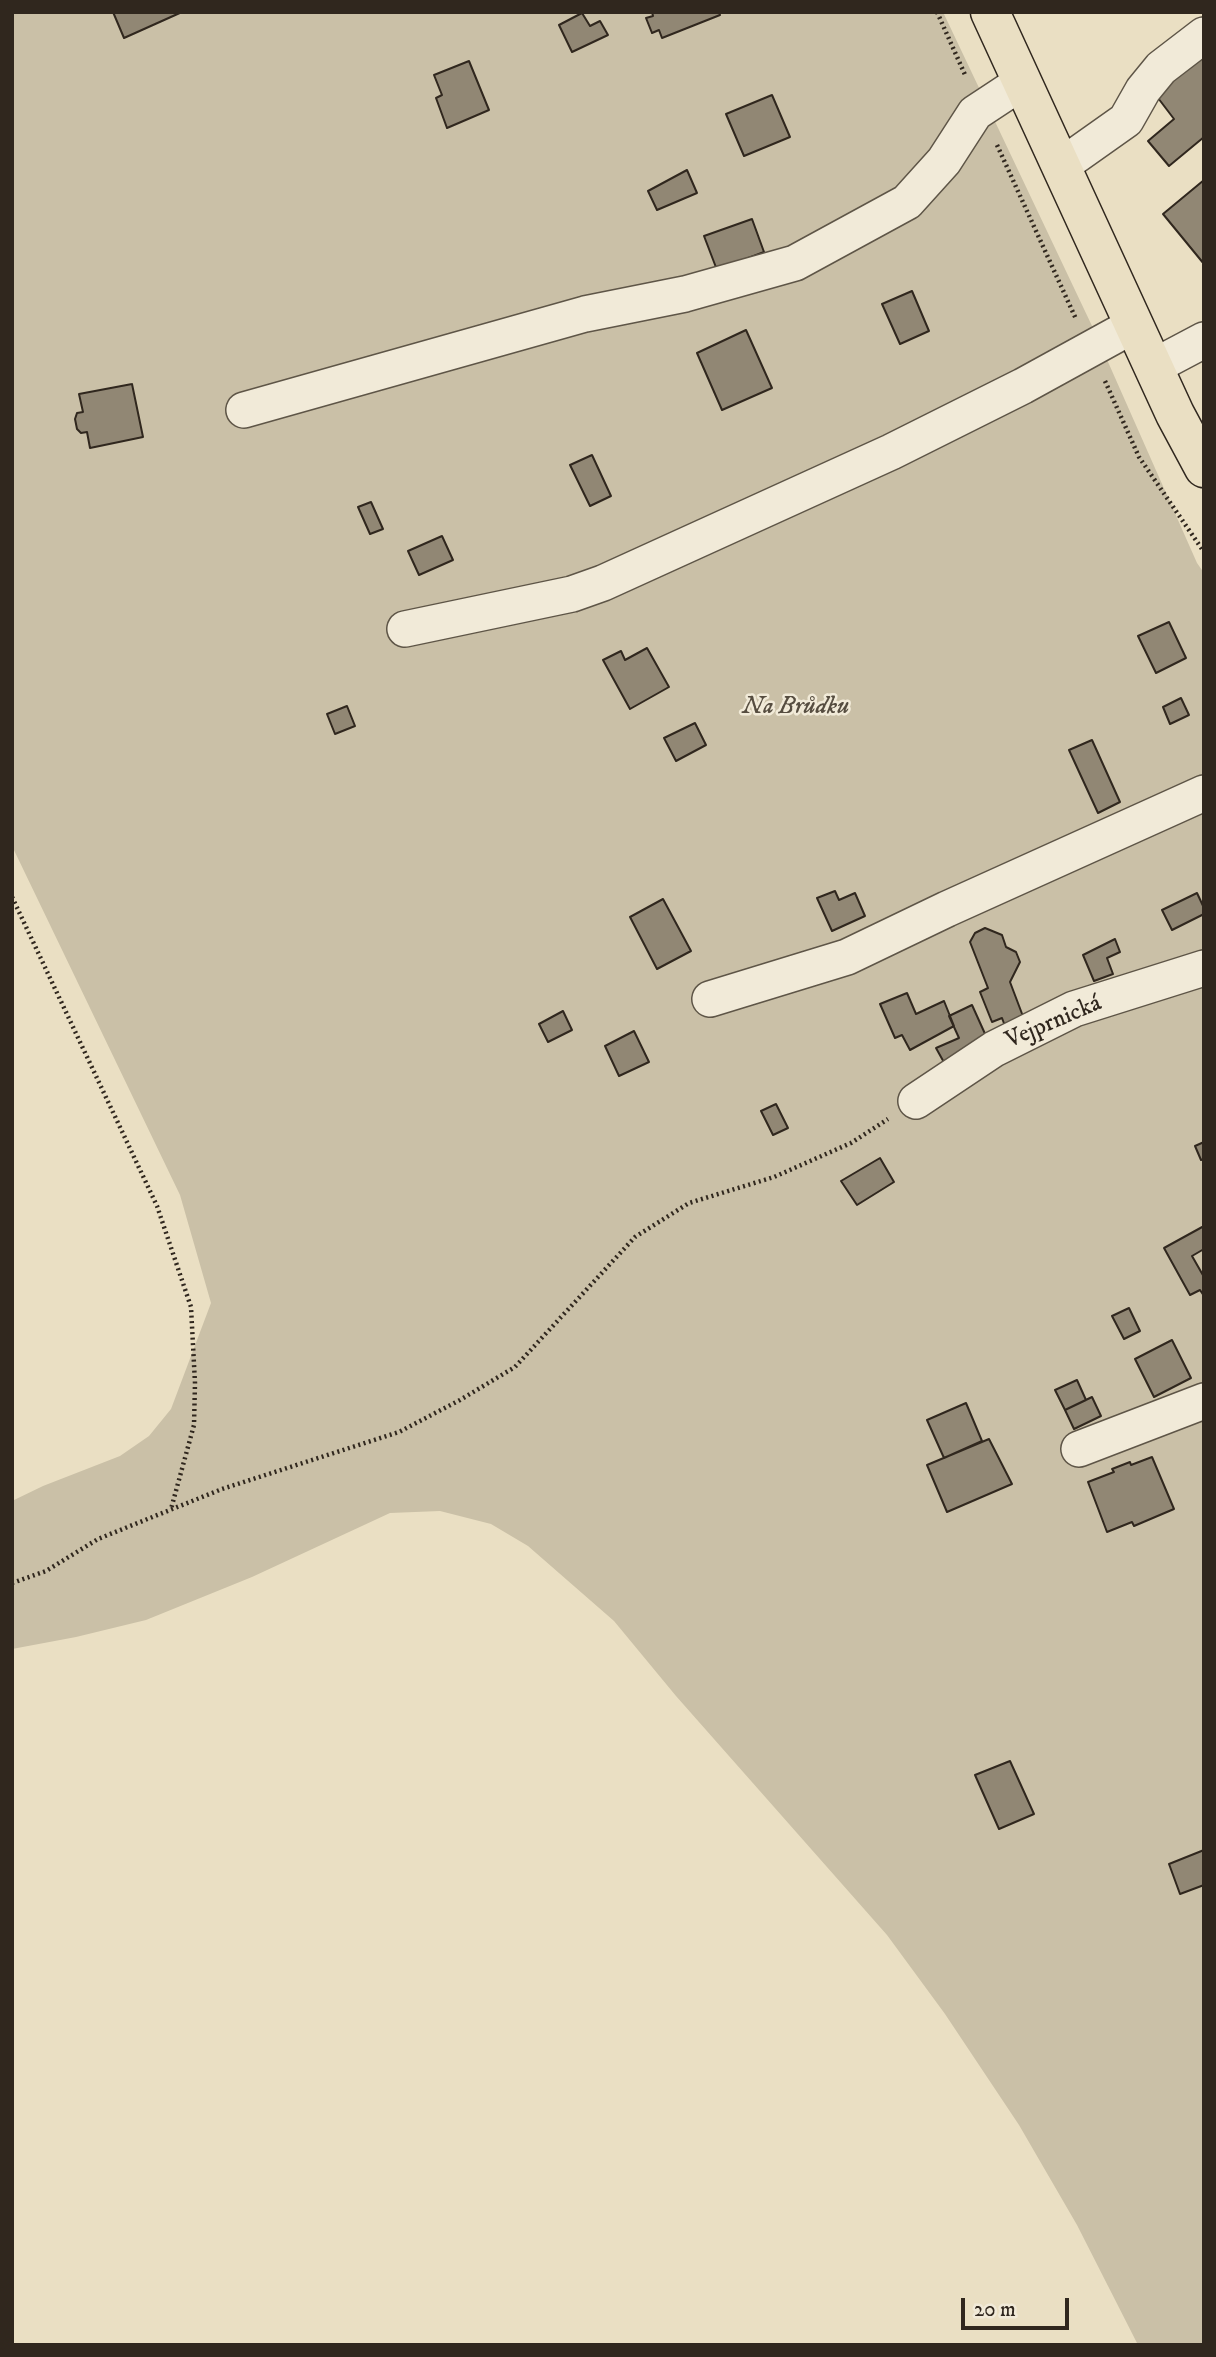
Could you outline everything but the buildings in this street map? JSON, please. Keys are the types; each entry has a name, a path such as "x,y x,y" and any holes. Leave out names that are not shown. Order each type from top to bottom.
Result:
{"main road":[{"path":"990,12 1133,326 1204,468"}],"street":[{"path":"1061,166 1126,120 1143,90 1161,68 1204,35"},
{"path":"244,410 584,314 685,294 795,263 907,202 944,161 975,113 1022,82"},
{"path":"405,629 572,594 603,583 891,452 1023,386 1133,326"},
{"path":"1153,367 1204,340"},
{"path":"710,999 846,957 1204,793"},
{"name":"Vejprnická","path":"916,1101 995,1049 1074,1009 1204,968"},
{"path":"1079,1449 1204,1401"}],"path":[{"path":"937,12 971,88"},
{"path":"995,139 1082,330"},
{"path":"1105,381 1139,457 1204,552"},
{"path":"12,897 157,1206 191,1307 194,1425 171,1510"},
{"path":"12,1583 46,1571 98,1539 222,1489 399,1432 460,1400 515,1367 635,1237 689,1203 774,1177 851,1143 916,1101"}],"green space":[{"name":"Na Brůdku","path":"12,12 943,12 1093,328 1197,563 1204,573 1204,2345 1138,2345 1077,2225 1019,2125 945,2014 887,1935 676,1696 614,1621 528,1546 491,1524 440,1511 390,1513 252,1577 146,1620 12,1649 12,1501 120,1456 149,1436 171,1409 211,1303 180,1195 12,846"}]}
